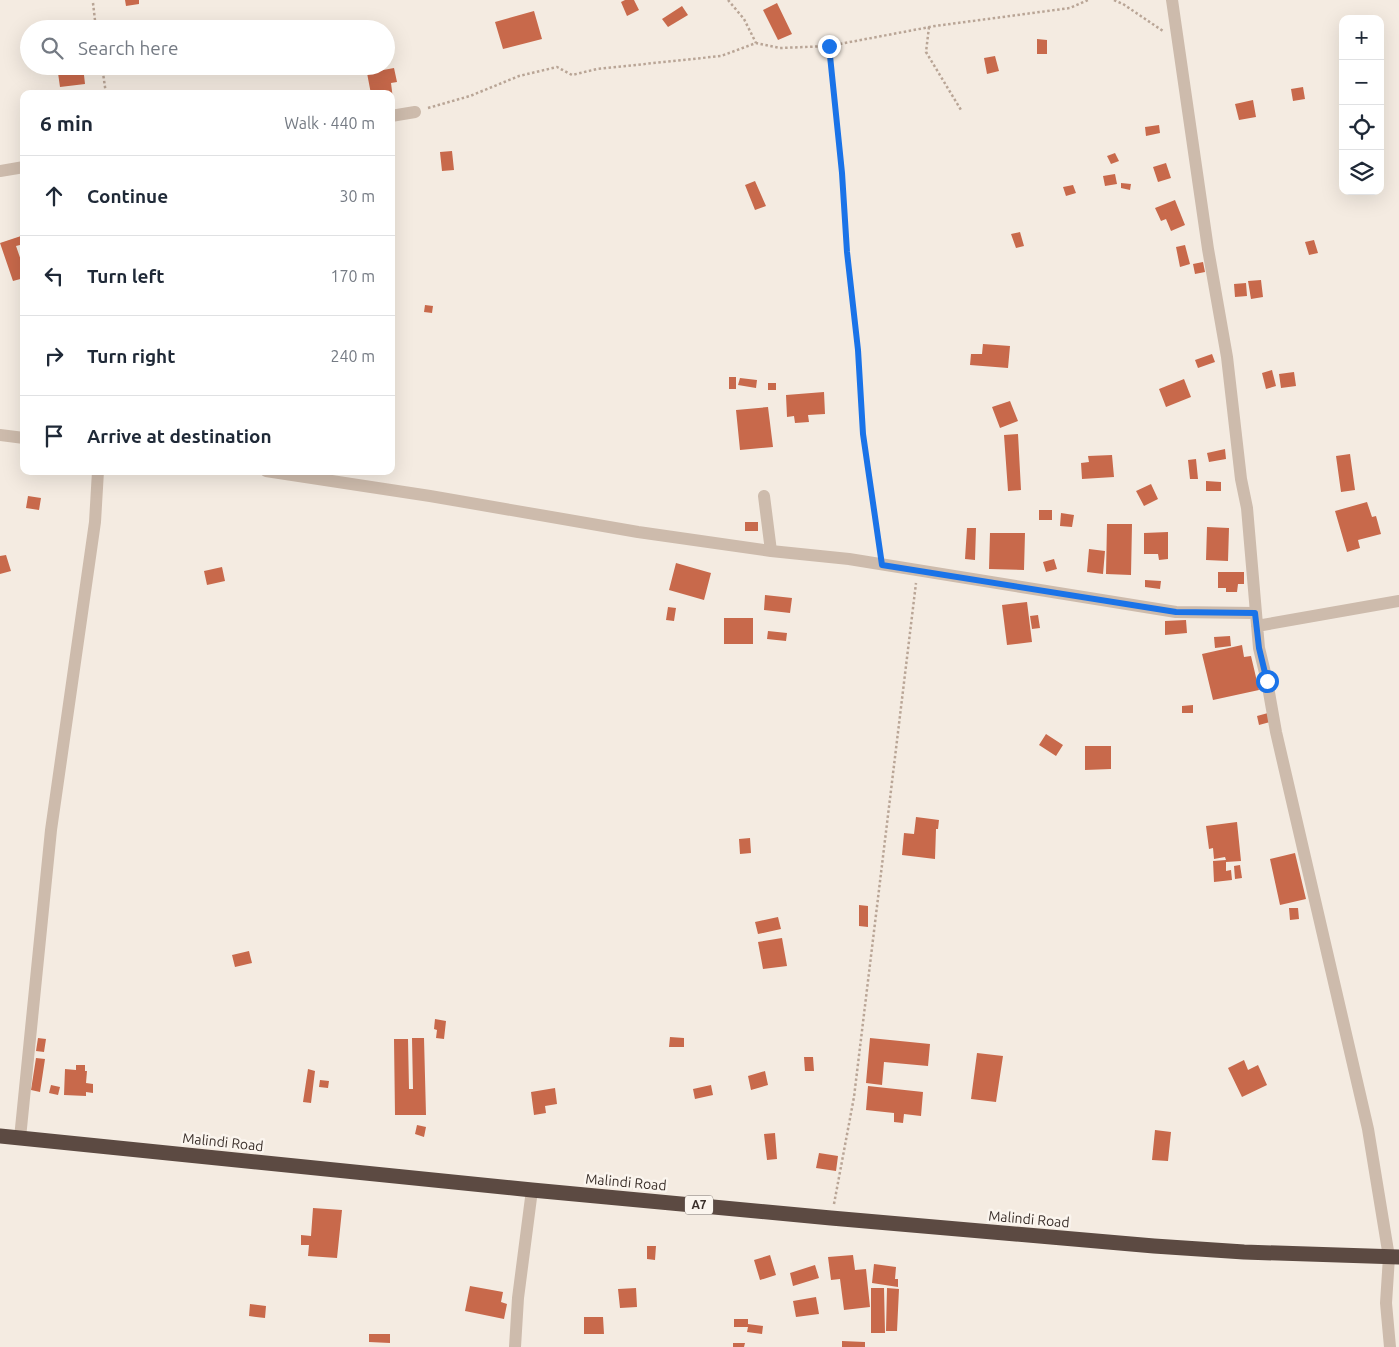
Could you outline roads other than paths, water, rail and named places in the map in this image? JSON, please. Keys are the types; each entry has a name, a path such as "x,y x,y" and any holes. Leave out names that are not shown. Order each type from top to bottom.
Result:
{"highway":[{"name":"Malindi Road","path":"0,1136 831,1218 1154,1246 1244,1252 1394,1257"}],"street":[{"path":"1172,0 1227,358 1241,479 1247,508 1259,648 1276,732 1368,1129 1394,1257 1386,1303 1390,1347"},
{"path":"395,115 415,112"},
{"path":"0,171 20,168"},
{"path":"0,435 20,438"},
{"path":"20,1138 51,830 95,522 98,475"},
{"path":"292,475 430,496 629,531 771,551 849,559 1176,612 1256,620 1399,601"},
{"path":"764,496 771,551"},
{"path":"515,1347 518,1298 532,1190"}]}
